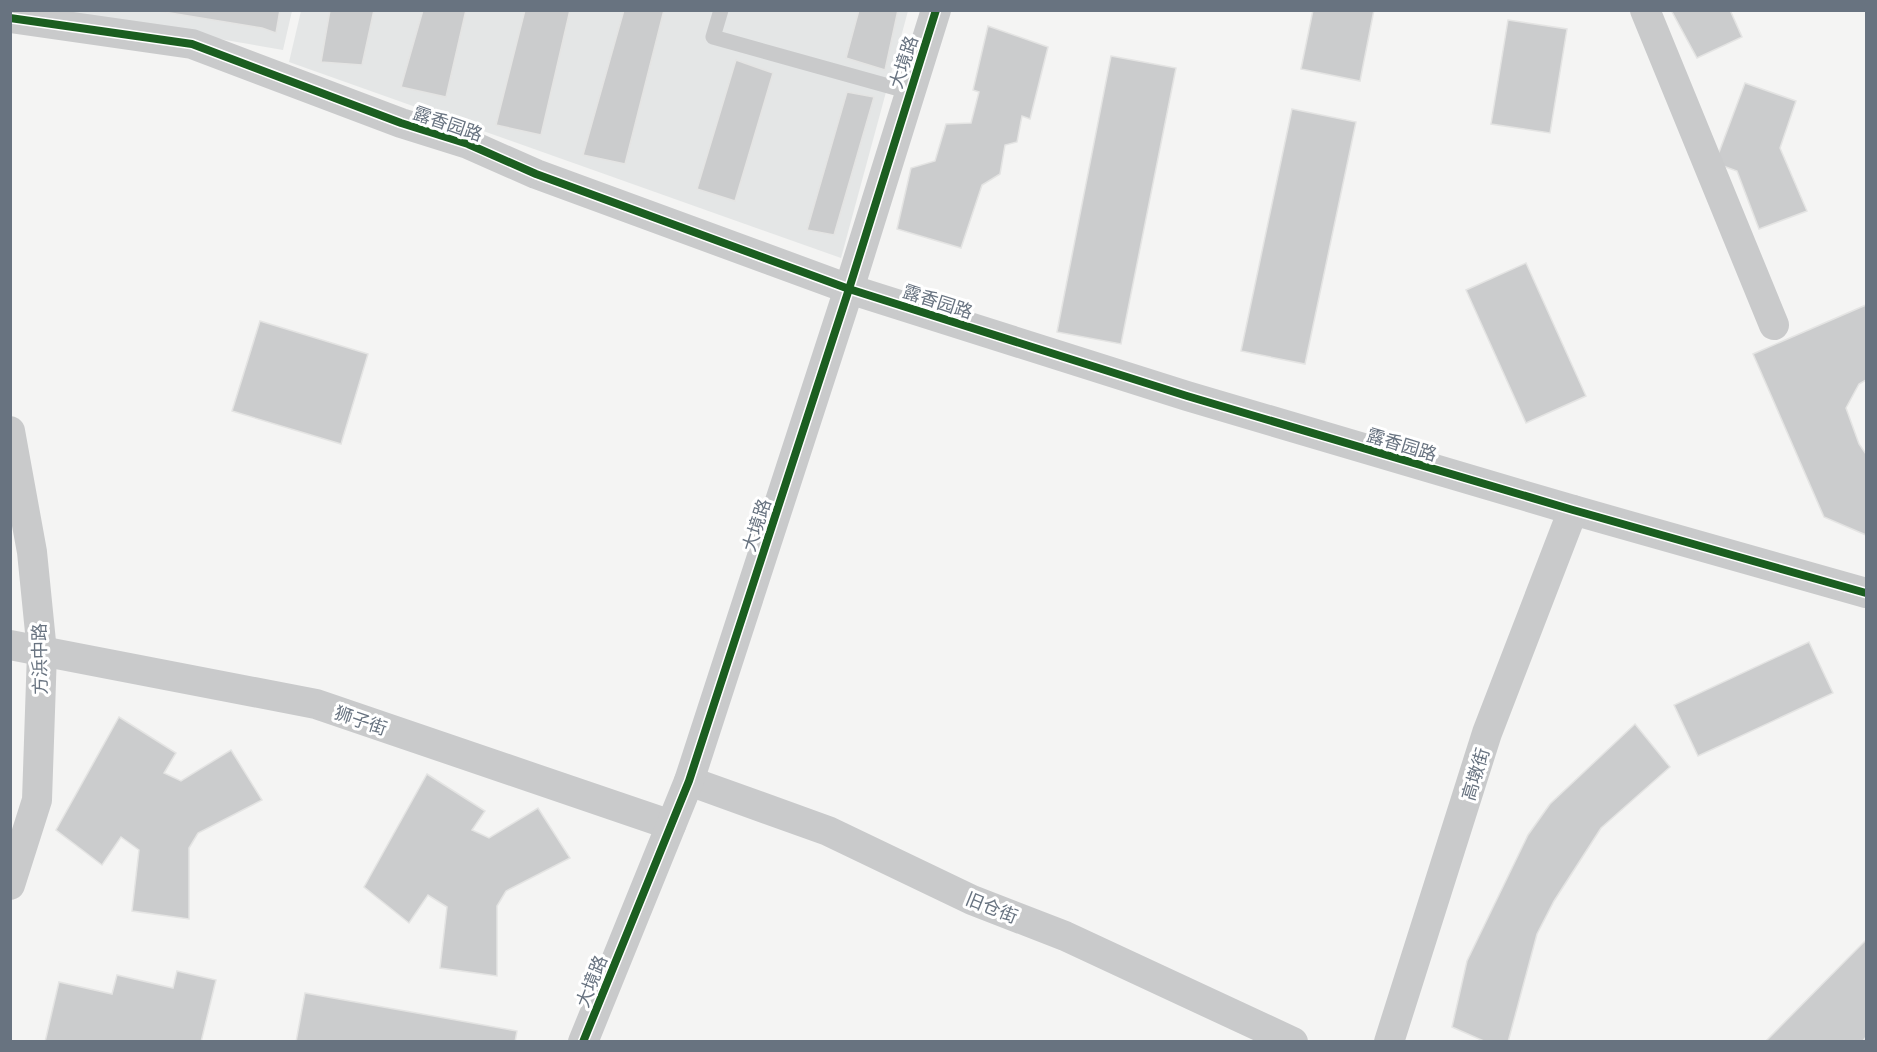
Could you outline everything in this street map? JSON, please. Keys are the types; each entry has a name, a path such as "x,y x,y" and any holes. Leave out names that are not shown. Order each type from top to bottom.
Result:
{"street":[{"name":"大境路","path":"583,1041 689,781 849,289 936,10"},
{"path":"1645,10 1774,325"},
{"name":"露香园路","path":"10,18 192,44 401,123 468,144 536,174 849,289 1186,396 1573,510 1866,593"},
{"name":"方浜中路","path":"10,431 32,552 42,652 37,800 10,885"},
{"name":"高墩街","path":"1389,1041 1487,733 1573,510"},
{"name":"狮子街","path":"10,645 316,704 671,825"},
{"name":"旧仓街","path":"689,781 828,831 940,885 1065,936 1293,1041"}],"lane":[{"path":"721,10 713,37 910,92"}],"shaded area":[{"path":"57,11 292,11 283,50"},
{"path":"301,11 908,11 841,258 289,62"}],"building":[{"path":"152,10 280,10 276,33 262,28"},
{"path":"330,10 374,10 362,65 321,62"},
{"path":"423,10 466,10 446,97 401,87"},
{"path":"525,10 570,10 541,135 496,125"},
{"path":"624,10 664,10 625,164 583,155"},
{"path":"859,10 898,10 885,70 846,58"},
{"path":"1313,10 1374,10 1360,81 1301,69"},
{"path":"1671,10 1730,10 1742,37 1697,58"},
{"path":"1508,20 1567,29 1550,133 1491,124"},
{"path":"988,26 1048,47 1030,119 1022,116 1017,142 1005,145 1000,174 982,185 961,248 897,229 911,168 935,161 946,124 971,123 979,92 973,90"},
{"path":"1111,56 1176,68 1121,344 1057,332"},
{"path":"736,60 773,73 735,201 697,189"},
{"path":"1745,83 1796,101 1780,148 1807,211 1759,229 1737,171 1715,163"},
{"path":"847,92 874,97 834,235 807,230"},
{"path":"1292,109 1356,122 1305,364 1241,351"},
{"path":"1526,263 1586,396 1526,423 1466,290"},
{"path":"1866,305 1866,380 1859,384 1846,408 1859,444 1866,454 1866,535 1824,517 1753,354"},
{"path":"260,321 368,354 341,444 232,411"},
{"path":"1809,642 1833,693 1698,756 1674,705"},
{"path":"119,717 176,753 164,773 181,781 231,750 262,800 198,833 189,848 189,919 132,911 139,850 121,837 102,865 56,830"},
{"path":"1635,724 1670,767 1601,828 1554,901 1537,934 1508,1042 1486,1042 1452,1027 1467,961 1528,835 1550,804"},
{"path":"427,774 485,811 472,830 489,838 538,808 570,858 506,891 497,906 497,976 440,968 447,907 428,895 409,923 364,887"},
{"path":"1866,940 1866,1037 1862,1042 1765,1042"},
{"path":"177,971 216,980 201,1042 45,1042 59,982 112,994 117,975 173,988"},
{"path":"305,993 517,1031 515,1042 296,1042"}],"cycle path":[{"path":"583,1042 689,781 849,289 936,10"},
{"path":"10,18 192,44 401,123 468,144 536,174 849,289 1187,396 1573,510 1866,593"}]}
